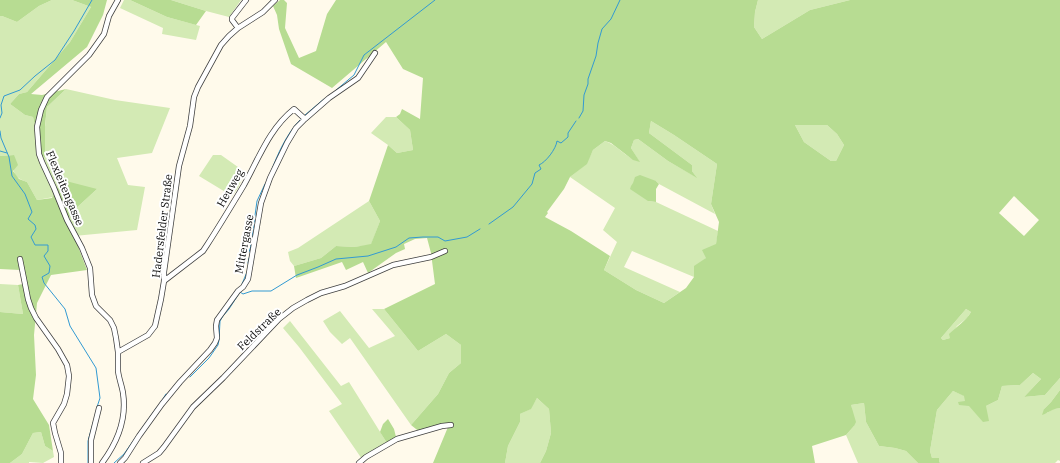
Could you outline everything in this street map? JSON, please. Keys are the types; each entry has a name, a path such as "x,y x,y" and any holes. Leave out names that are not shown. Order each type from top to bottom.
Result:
{"street":[{"name":"Flexleitengasse","path":"118,0 109,16 104,34 89,55 47,97 41,110 37,127 39,154 67,220 82,248 90,268 92,295 96,306 110,320 114,328 118,352"},
{"path":"238,28 232,18 246,0"},
{"name":"Hadersfelder Straße","path":"118,352 148,335 155,326 164,281 179,166 190,126 194,97 198,87 221,45 238,28 263,12 275,0"},
{"name":"Mittergasse","path":"120,463 162,404 180,382 205,357 215,343 217,320 248,279 261,203 287,143 296,128 305,118 358,78 376,53"},
{"name":"Heuweg","path":"164,281 203,251 243,186 265,142 276,127 294,109 305,118"},
{"name":"Feldstraße","path":"143,463 164,447 193,407 279,319 293,308 321,293 345,286 393,265 431,257 445,251"},
{"path":"20,259 31,308 67,365 69,376 67,394 64,404 53,423 61,453 61,463"},
{"path":"102,463 114,446 122,422 124,408 123,394 118,371 118,352"},
{"path":"90,463 91,440 99,408"},
{"path":"360,463 366,457 397,439 442,426 451,425"}],"green space":[{"path":"0,0 52,0 39,6 17,22 0,16"},
{"path":"52,0 72,0 91,7 70,42 27,92 19,94 10,104 25,115 33,117 42,156 47,107 66,89 115,100 170,108 152,153 117,158 128,185 145,187 137,230 74,236 68,220 72,212 97,189 37,200 27,182 18,178 14,172 14,155 0,156 0,16 17,22 39,6"},
{"path":"72,0 107,0 103,15 87,47 31,94 42,95 66,89 47,107 45,125 45,157 42,156 33,117 25,115 10,104 19,94 27,92 70,42 91,7"},
{"path":"124,0 130,0 167,17 200,26 196,40 162,34 163,28 120,8"},
{"path":"130,0 171,0 206,11 196,25 167,17"},
{"path":"171,0 241,0 229,17"},
{"path":"280,0 284,0 287,3 285,28 299,58 316,51 327,14 336,0 758,0 755,12 754,27 762,39 810,10 850,0 1060,0 1060,378 1045,395 1024,397 1041,379 1033,373 1020,385 1002,386 998,400 986,406 989,421 983,422 969,406 959,405 958,402 965,401 964,396 953,391 937,410 930,451 932,458 939,458 939,462 941,463 918,463 906,451 879,446 866,422 864,403 851,405 856,422 846,435 812,446 815,463 540,463 546,451 551,433 549,409 537,398 531,409 520,414 520,422 508,446 505,463 433,463 448,427 421,433 411,425 438,394 449,373 461,363 461,345 446,334 418,351 384,309 435,284 431,253 427,238 415,239 404,244 405,249 396,253 368,273 363,262 346,270 342,262 296,278 294,266 321,258 336,246 355,247 371,244 380,221 369,201 388,145 397,153 413,150 410,130 396,117 400,114 402,109 420,119 423,78 403,69 386,42 332,88 291,64 273,6","holes":["651,121 717,164 711,204 719,222 716,244 702,250 706,258 694,266 694,277 686,288 664,303 636,290 604,270 610,256 571,231 545,217 564,189 570,177 587,164 593,150 605,141 611,143 633,160 640,162 631,148 634,140 638,139 668,161 697,178 692,171 692,165 649,133","795,125 827,125 837,134 844,145 836,161 831,161 804,142","1014,196 1039,220 1024,236 999,213","966,309 971,312 964,321 949,334 950,338 943,340 941,338"]},
{"path":"758,0 850,0 810,10 762,39 754,27 755,12"},
{"path":"386,117 396,117 410,130 413,150 397,153 371,133"},
{"path":"651,121 717,164 711,204 715,214 656,181 648,201 656,202 718,231 716,245 694,277 632,251 624,267 680,292 664,303 636,290 604,270 617,242 603,230 615,208 570,177 586,164 593,150 605,141 630,158 639,161 631,148 634,140 638,139 668,161 696,177 692,171 692,165 649,133"},
{"path":"795,125 827,125 837,134 844,145 836,161 831,161 804,142"},
{"path":"14,155 18,165 13,171 19,179 27,182 37,200 52,198 62,180 97,189 72,212 68,220 87,270 51,275 37,303 34,335 36,375 33,399 49,425 53,451 45,446 41,432 33,433 22,454 10,463 0,463 0,312 23,314 18,285 23,284 20,270 0,269 0,156"},
{"path":"213,155 221,155 245,172 238,188 232,196 199,176"},
{"path":"640,175 656,181 659,184 656,189 656,202 648,201 630,189 635,177"},
{"path":"369,201 380,221 371,245 355,247 336,246 321,258 294,266 290,261 288,252 298,248"},
{"path":"0,284 18,285 23,314 0,312"},
{"path":"372,309 384,309 418,351 446,334 461,345 461,363 449,373 438,394 411,425 350,338 342,344 330,332 323,321 340,311 369,348 395,336"},
{"path":"966,309 971,312 967,318 957,326 950,338 943,340 941,338"},
{"path":"290,321 341,386 349,382 387,443 364,462 329,411 342,404 283,328"},
{"path":"1033,373 1041,379 1024,397 1045,395 1060,378 1060,390 1044,409 1047,413 1053,409 1060,408 1060,461 1058,460 1055,463 941,463 932,458 930,451 937,410 953,391 965,396 965,401 986,406 998,400 1002,386 1020,385"},
{"path":"1060,390 1060,408 1042,415 1044,409"},
{"path":"537,398 549,409 551,433 546,451 540,463 505,463 508,446 520,422 520,414 530,409"},
{"path":"864,403 866,422 879,446 906,451 918,463 858,463 846,435 854,426 851,405"},
{"path":"388,419 394,429 396,437 387,443 380,432 383,424"},
{"path":"41,432 45,446 53,451 54,457 43,463 10,463 22,454 33,433"}],"waterway":[{"path":"0,118 2,113 1,105 4,96 20,90 55,60 92,0"},
{"path":"335,91 354,75 364,55 435,0"},
{"path":"579,118 583,111 584,95 596,56 602,29 611,19 620,0"},
{"path":"305,115 324,99"},
{"path":"271,172 283,144 300,120"},
{"path":"489,224 513,207 532,184 535,173 541,169 539,165 550,155 555,148 557,141 561,143 568,137 568,133 576,121"},
{"path":"0,131 1,138 9,157 12,176 25,194 32,212 28,219 35,225 36,229 31,237 35,245 48,245 48,251 44,256 50,266 49,273 42,277 44,283 65,309 70,326 96,368 100,398 97,407"},
{"path":"0,151 7,153"},
{"path":"249,252 251,246 249,242 252,237 257,201 265,184"},
{"path":"190,377 209,358 218,345 220,321 240,292 243,294 252,291 271,291 297,275 336,259 368,256 396,247 409,238 438,237 445,241 467,237 480,229"},
{"path":"248,263 249,258"},
{"path":"242,284 247,272"},
{"path":"161,402 166,394"},
{"path":"114,463 124,454 157,407"},
{"path":"88,463 88,441 94,420"}]}
